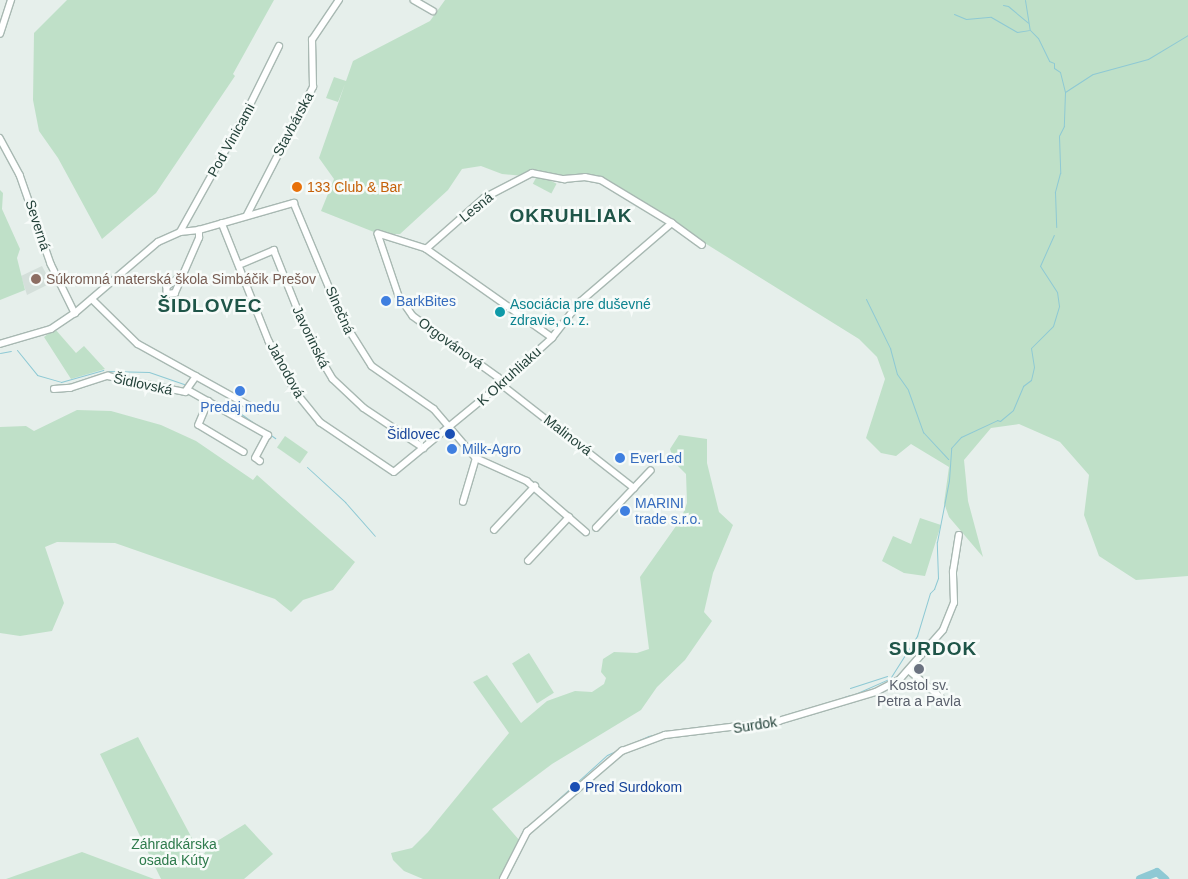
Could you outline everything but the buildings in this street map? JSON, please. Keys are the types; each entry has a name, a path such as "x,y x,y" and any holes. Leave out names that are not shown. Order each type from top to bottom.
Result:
{"street":[{"path":"0,34 11,0"},
{"name":"Stavbárska","path":"247,215 256,193 312,87 312,40 339,0"},
{"path":"414,0 433,11"},
{"name":"Pod Vinicami","path":"180,232 243,119 279,46"},
{"name":"Severná","path":"0,138 25,185 51,264 75,313"},
{"name":"Lesná","path":"426,249 484,198 532,173 564,179 585,176 601,180 672,223"},
{"name":"Stavbárska","path":"256,193 256,212"},
{"name":"Slnečná","path":"247,215 290,203 297,206 357,347 372,366 434,410 452,426 476,458"},
{"path":"0,344 50,329 75,313 158,242 180,232 199,230 247,215"},
{"name":"Jahodová","path":"222,223 282,370 320,422 394,472 424,448"},
{"path":"672,223 702,245"},
{"name":"K Okruhliaku","path":"424,448 501,384 552,338 580,302 672,223"},
{"path":"183,275 199,238 199,230"},
{"name":"Orgovánová","path":"426,249 378,234 399,296 413,316 498,377 501,384"},
{"path":"426,249 552,338"},
{"name":"Javorinská","path":"239,266 274,250 310,340 333,379 364,408 424,448"},
{"name":"Šidlovská","path":"92,299 138,344 257,410"},
{"name":"Šidlovská","path":"54,389 70,388 108,376 185,392 196,376"},
{"name":"Malinová","path":"501,384 634,488"},
{"path":"188,390 268,434 256,458 260,461"},
{"path":"209,401 199,425 244,452"},
{"path":"463,502 476,458 535,486 586,532"},
{"path":"596,528 650,471"},
{"path":"494,530 535,486"},
{"path":"528,561 569,517"},
{"name":"Surdok","path":"503,879 516,848 527,832 622,751 665,734 742,728 792,718 876,692 910,671 943,630 954,603 953,572 959,535"},
{"path":"910,671 944,700"}],"shaded area":[{"name":"Súkromná materská škola Simbáčik Prešov","path":"42,266 51,283 27,295 21,276"}],"green space":[{"path":"67,0 274,0 233,74 235,76 156,193 102,239 58,158 39,131 33,100 34,33"},
{"path":"445,0 1188,0 1188,576 1136,580 1099,556 1084,515 1089,475 1060,442 1019,424 991,428 964,460 968,501 983,557 949,517 944,503 949,467 911,444 896,456 881,453 866,438 885,379 877,357 859,339 597,176 565,178 538,171 524,176 502,174 481,166 462,169 448,190 400,234 379,234 321,211 334,179 319,158 345,84 338,102 326,98 334,77 346,81 353,61 430,21"},
{"path":"538,174 557,184 551,194 533,184"},
{"path":"0,190 3,193 2,209 20,249 17,258 25,290 0,300"},
{"path":"55,329 76,353 84,346 105,369 71,379 44,337"},
{"path":"77,410 111,411 161,425 196,441 253,480 257,475 355,562 333,590 303,600 291,612 275,599 115,543 57,542 45,547 64,603 52,631 20,636 0,633 0,427 26,426 34,431"},
{"path":"679,435 707,439 707,463 719,512 733,525 713,573 704,612 712,621 685,660 657,687 641,710 552,764 492,809 520,841 506,879 423,879 404,871 393,860 391,853 412,848 428,832 509,733 473,682 487,675 521,723 547,701 575,691 592,692 604,684 606,678 601,672 603,659 614,652 637,653 649,649 640,577 681,519 687,503 686,474 674,462 670,449"},
{"path":"285,436 308,452 300,464 277,447"},
{"path":"920,518 941,525 925,576 904,573 882,561 893,536 911,544"},
{"path":"529,653 554,693 537,703 512,664"},
{"name":"Záhradkárska osada Kúty","path":"138,737 202,857 209,846 245,824 273,854 244,879 161,879 100,754"},
{"name":"Záhradkárska osada Kúty","path":"82,852 154,879 6,879"}],"waterway":[{"path":"1025,0 1030,30 1038,38 1049,61 1054,63 1054,68 1060,72 1065,92 1064,126 1059,136 1060,173 1055,192 1056,227"},
{"path":"1003,5 1008,6 1028,23"},
{"path":"954,14 966,19 991,17 1017,32 1029,30"},
{"path":"1065,92 1093,74 1148,59 1188,35"},
{"path":"891,677 917,636 930,593 934,589 938,578 937,542 949,480 951,448 961,437 997,420 1000,421 1013,410 1023,386 1031,380 1034,367 1031,348 1053,326 1059,306 1057,292 1040,266 1054,235"},
{"path":"866,299 890,348 897,374 908,390 923,432 948,459"},
{"path":"17,350 37,375 61,382 103,370"},
{"path":"0,353 11,351"},
{"path":"108,371 149,372 186,385"},
{"path":"237,411 275,438"},
{"path":"307,467 345,502 375,536"},
{"path":"850,688 887,676"},
{"path":"855,694 888,679"},
{"path":"844,697 850,695"},
{"path":"626,746 648,736 689,729"},
{"path":"500,879 524,830 607,755 620,749"},
{"path":"1140,879 1157,872 1165,879"}],"place":[{"name":"133 Club & Bar","path":"297,187"},
{"name":"Súkromná materská škola Simbáčik Prešov","path":"36,279"},
{"name":"BarkBites","path":"386,301"},
{"name":"Asociácia pre duševné zdravie, o. z.","path":"500,312"},
{"name":"Predaj medu","path":"240,391"},
{"name":"Šidlovec","path":"450,434"},
{"name":"Milk-Agro","path":"452,449"},
{"name":"EverLed","path":"620,458"},
{"name":"MARINI trade s.r.o.","path":"625,511"},
{"name":"Kostol sv. Petra a Pavla","path":"919,669"},
{"name":"Pred Surdokom","path":"575,787"}],"district":[{"name":"OKRUHLIAK","path":"571,216"},
{"name":"ŠIDLOVEC","path":"210,306"},
{"name":"SURDOK","path":"933,649"}]}
